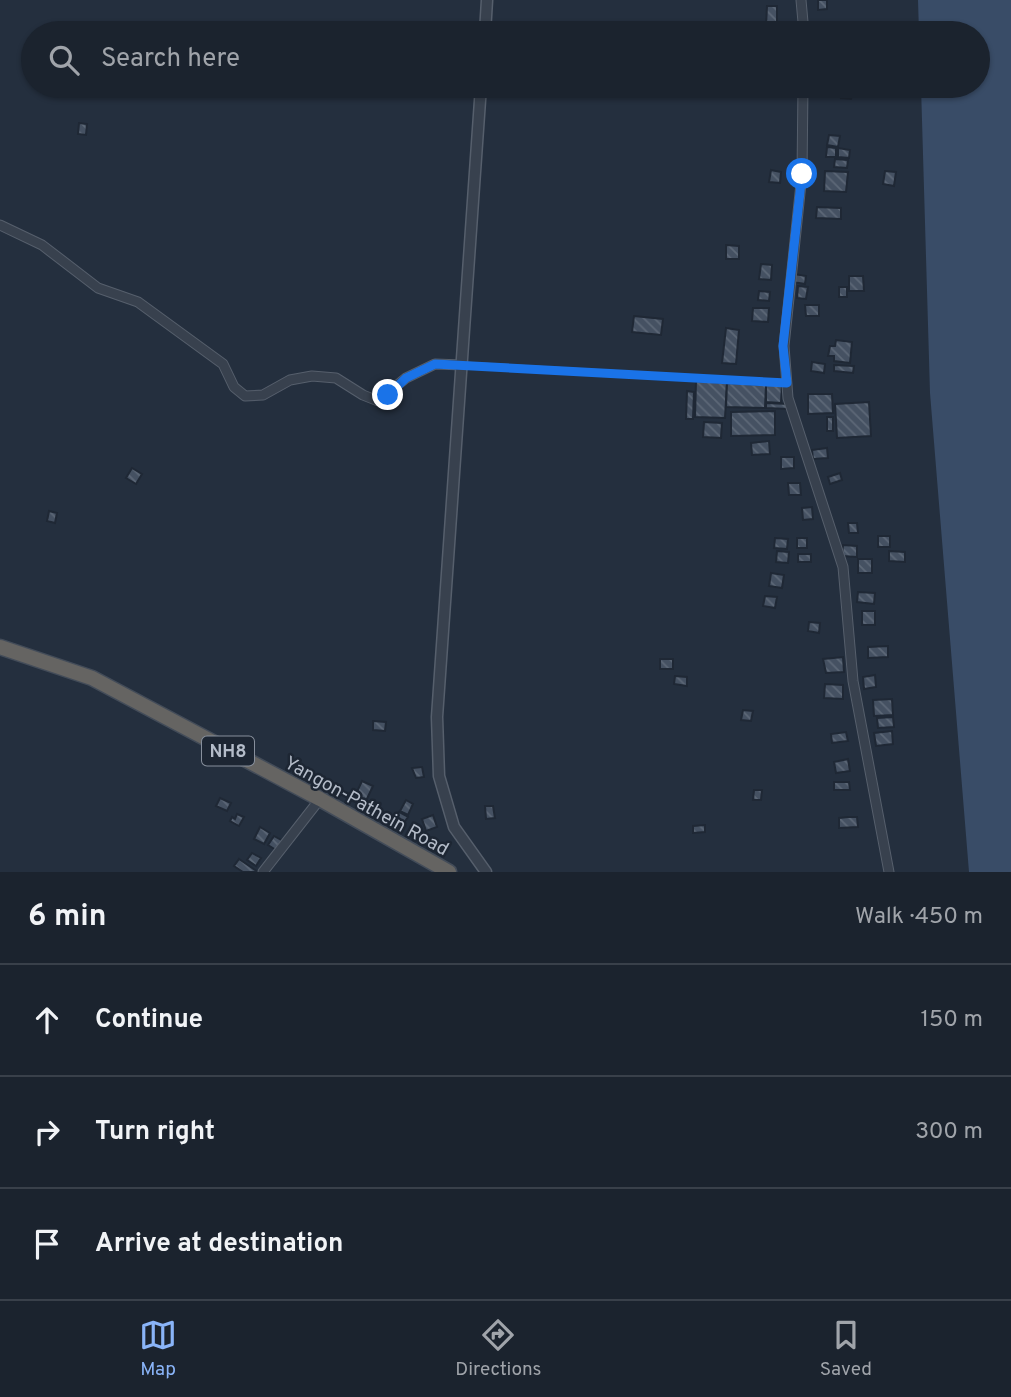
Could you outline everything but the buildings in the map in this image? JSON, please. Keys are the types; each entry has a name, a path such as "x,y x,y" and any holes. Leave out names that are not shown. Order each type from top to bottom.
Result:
{"highway":[{"name":"Yangon-Pathein Road","path":"0,647 92,678 320,799 449,872"}],"street":[{"path":"486,21 487,0"},
{"path":"801,0 803,21"},
{"path":"480,98 437,717 439,776 454,827 486,872"},
{"path":"803,98 802,174 783,346 788,398 843,567 853,681 889,872"},
{"path":"0,225 42,246 98,288 138,302 223,364 234,387 245,396 263,395 290,380 312,376 336,377 363,396 378,401 406,378 435,364 463,365"},
{"path":"263,872 320,799"}],"lane":[{"path":"463,365 787,383"}],"water":[{"path":"918,0 1011,0 1011,872 969,872 930,393 921,98 990,98 990,21 919,21"}],"route":[{"path":"388,395 406,378 435,364 787,383 783,346 802,174"}]}
